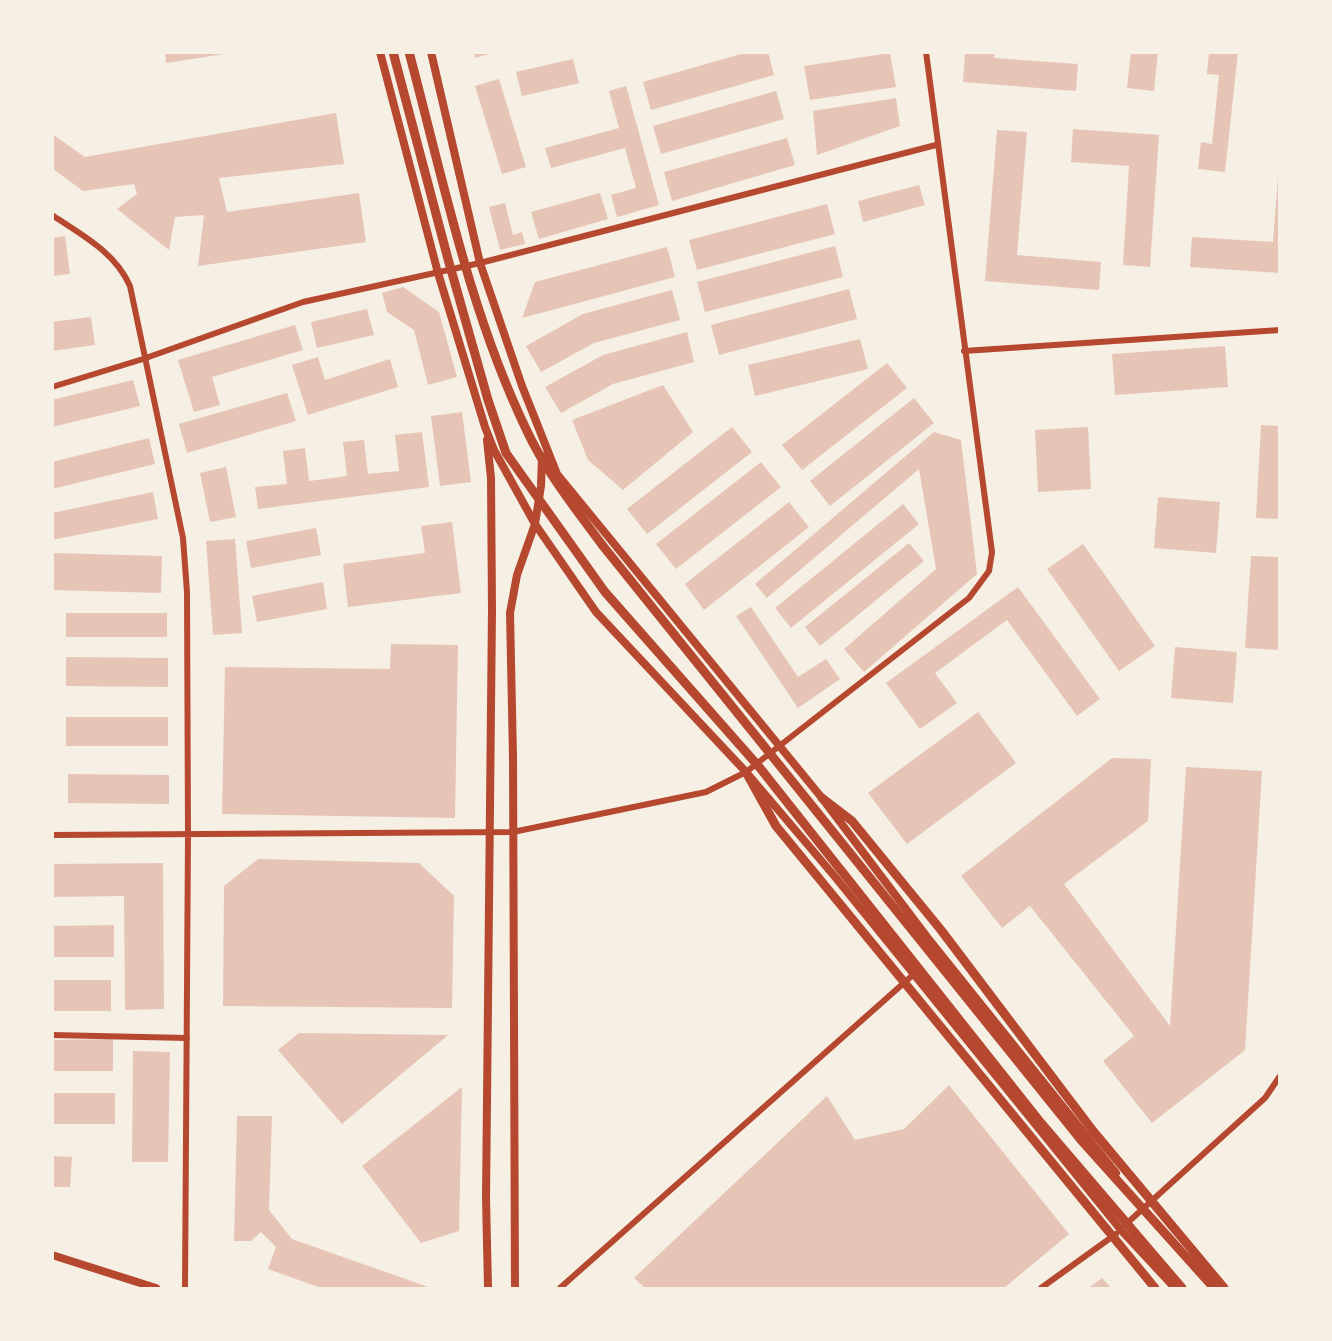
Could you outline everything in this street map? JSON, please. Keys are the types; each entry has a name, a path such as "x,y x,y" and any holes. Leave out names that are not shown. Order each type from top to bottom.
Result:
{"highway":[{"path":"393,52 448,259 488,400 506,453 605,592 760,768 1041,1123 1182,1288"},
{"path":"410,52 482,325 526,430 555,482 603,546 1081,1140 1214,1288"},
{"path":"747,772 776,826 1155,1288"},
{"path":"822,798 852,821 940,930 1093,1131 1224,1288"}],"main road":[{"path":"380,52 438,273 485,427 494,450 535,524 596,612 747,772 914,974 1120,1230 1175,1288"},
{"path":"431,52 480,263 557,474 822,798 927,937 1144,1208"},
{"path":"485,427 491,478 491,832 486,1198 488,1288"},
{"path":"514,1288 510,613 517,575 535,524 542,486 543,439"}],"street":[{"path":"52,835 513,831 706,792 747,772 969,598 989,571 992,552 936,145 926,52"},
{"path":"52,387 143,360 303,302 480,263 936,145"},
{"path":"52,215 111,256 123,271 130,286 143,360 183,538 186,592 188,835 185,1288"},
{"path":"964,351 1280,330"},
{"path":"560,1288 914,974"},
{"path":"52,1035 187,1038"},
{"path":"1041,1288 1120,1230 1265,1098 1280,1076"},
{"path":"1144,1208 1224,1288"},
{"path":"52,1256 156,1288"}],"building":[{"path":"165,52 224,52 224,54 166,63"},
{"path":"474,52 493,52 493,53 475,58"},
{"path":"748,52 768,52 774,75 651,110 643,82"},
{"path":"965,52 995,52 994,58 1078,64 1076,91 963,82"},
{"path":"1131,52 1158,52 1154,91 1127,88"},
{"path":"1209,52 1238,52 1225,172 1198,169 1201,142 1212,144 1219,75 1207,74"},
{"path":"890,53 896,87 810,100 804,66"},
{"path":"573,59 579,83 522,96 516,72"},
{"path":"499,79 526,167 502,174 475,86"},
{"path":"626,86 659,205 617,217 611,195 636,188 625,148 551,168 545,148 619,128 609,91"},
{"path":"776,91 784,119 661,154 653,126"},
{"path":"896,98 900,126 817,155 813,111"},
{"path":"336,113 344,164 219,178 227,212 359,193 366,242 198,266 204,215 175,217 169,250 117,209 137,194 134,184 83,191 52,168 52,134 85,157"},
{"path":"1073,129 1159,135 1150,267 1123,265 1129,166 1071,162"},
{"path":"997,130 1027,132 1017,255 1101,262 1099,290 985,281"},
{"path":"787,138 795,165 672,201 664,172"},
{"path":"1278,177 1280,273 1190,267 1192,237 1273,242"},
{"path":"919,185 925,205 863,222 858,201"},
{"path":"600,193 608,219 539,239 531,212"},
{"path":"505,203 513,235 522,232 525,244 500,250 489,207"},
{"path":"827,204 835,234 697,270 689,240"},
{"path":"65,236 70,274 52,276 52,238"},
{"path":"835,246 843,277 705,312 697,282"},
{"path":"667,247 675,277 522,318 535,282"},
{"path":"403,287 439,312 457,377 428,385 414,330 387,312 382,293"},
{"path":"849,289 857,319 719,355 711,325"},
{"path":"672,290 680,320 594,343 541,372 526,346 583,314"},
{"path":"367,309 374,335 317,348 311,322"},
{"path":"91,317 95,345 52,351 52,322"},
{"path":"295,325 303,350 212,377 220,405 194,412 178,360"},
{"path":"687,332 694,362 613,384 561,413 545,387 603,355"},
{"path":"860,339 868,369 755,396 748,365"},
{"path":"1225,346 1228,387 1115,395 1112,354"},
{"path":"318,357 325,380 390,359 398,387 308,415 292,365"},
{"path":"887,363 907,388 802,470 782,445"},
{"path":"133,380 140,406 52,427 52,400"},
{"path":"663,385 693,432 623,490 588,460 572,420"},
{"path":"287,393 296,421 187,453 179,424"},
{"path":"914,398 934,423 830,506 810,481"},
{"path":"462,412 471,482 440,486 431,416"},
{"path":"1261,425 1280,426 1280,519 1256,518"},
{"path":"732,427 752,452 647,534 627,509"},
{"path":"1088,427 1091,489 1038,492 1035,430"},
{"path":"422,432 429,487 258,509 255,487 287,484 283,451 305,448 309,481 347,476 343,442 364,440 368,474 399,471 395,435"},
{"path":"934,432 961,440 977,574 864,672 844,649 936,569 919,469 767,598 755,584"},
{"path":"149,438 155,464 52,489 52,462"},
{"path":"761,462 781,487 676,569 656,544"},
{"path":"226,467 236,517 210,522 200,473"},
{"path":"153,492 158,519 52,540 52,513"},
{"path":"1158,497 1220,502 1216,553 1154,548"},
{"path":"789,502 809,527 704,610 685,584"},
{"path":"903,504 919,524 791,628 775,608"},
{"path":"452,522 461,593 348,607 343,564 425,553 421,526"},
{"path":"316,528 321,555 251,568 246,541"},
{"path":"235,539 242,633 213,635 206,541"},
{"path":"909,543 924,561 820,646 805,627"},
{"path":"1083,544 1155,646 1119,671 1047,569"},
{"path":"52,553 162,556 161,593 52,590"},
{"path":"1251,556 1280,557 1278,650 1245,648"},
{"path":"323,582 327,609 257,622 252,596"},
{"path":"1018,587 1100,699 1077,716 1007,620 935,673 957,703 920,729 886,683"},
{"path":"751,607 798,677 826,659 840,679 798,708 736,616"},
{"path":"66,613 167,613 167,637 66,637"},
{"path":"391,644 458,645 455,818 222,814 225,667 390,669"},
{"path":"1175,647 1237,652 1233,703 1171,698"},
{"path":"66,657 168,658 168,687 66,686"},
{"path":"978,712 1016,763 907,844 868,793"},
{"path":"66,717 168,717 168,746 66,746"},
{"path":"1112,758 1151,759 1148,821 1064,884 1170,1026 1186,767 1262,771 1245,1050 1152,1123 1103,1061 1134,1036 1030,906 1002,928 961,876"},
{"path":"68,774 169,775 169,804 68,803"},
{"path":"258,859 419,863 454,896 452,1008 223,1006 224,886"},
{"path":"163,863 164,1009 125,1010 124,896 52,897 52,864"},
{"path":"114,925 114,957 52,957 52,926"},
{"path":"52,980 111,980 111,1011 52,1011"},
{"path":"299,1033 448,1035 342,1124 278,1050"},
{"path":"113,1039 113,1071 52,1071 52,1040"},
{"path":"133,1051 170,1052 168,1162 132,1162"},
{"path":"949,1085 1069,1234 1004,1288 645,1288 634,1278 827,1096 855,1140 904,1129"},
{"path":"462,1087 459,1231 421,1243 362,1166"},
{"path":"52,1093 115,1093 115,1124 52,1124"},
{"path":"237,1116 272,1116 269,1210 292,1239 431,1288 321,1288 268,1269 276,1247 261,1232 251,1241 234,1241"},
{"path":"52,1156 72,1157 70,1187 52,1187"},
{"path":"1102,1278 1111,1288 1088,1288"}]}
